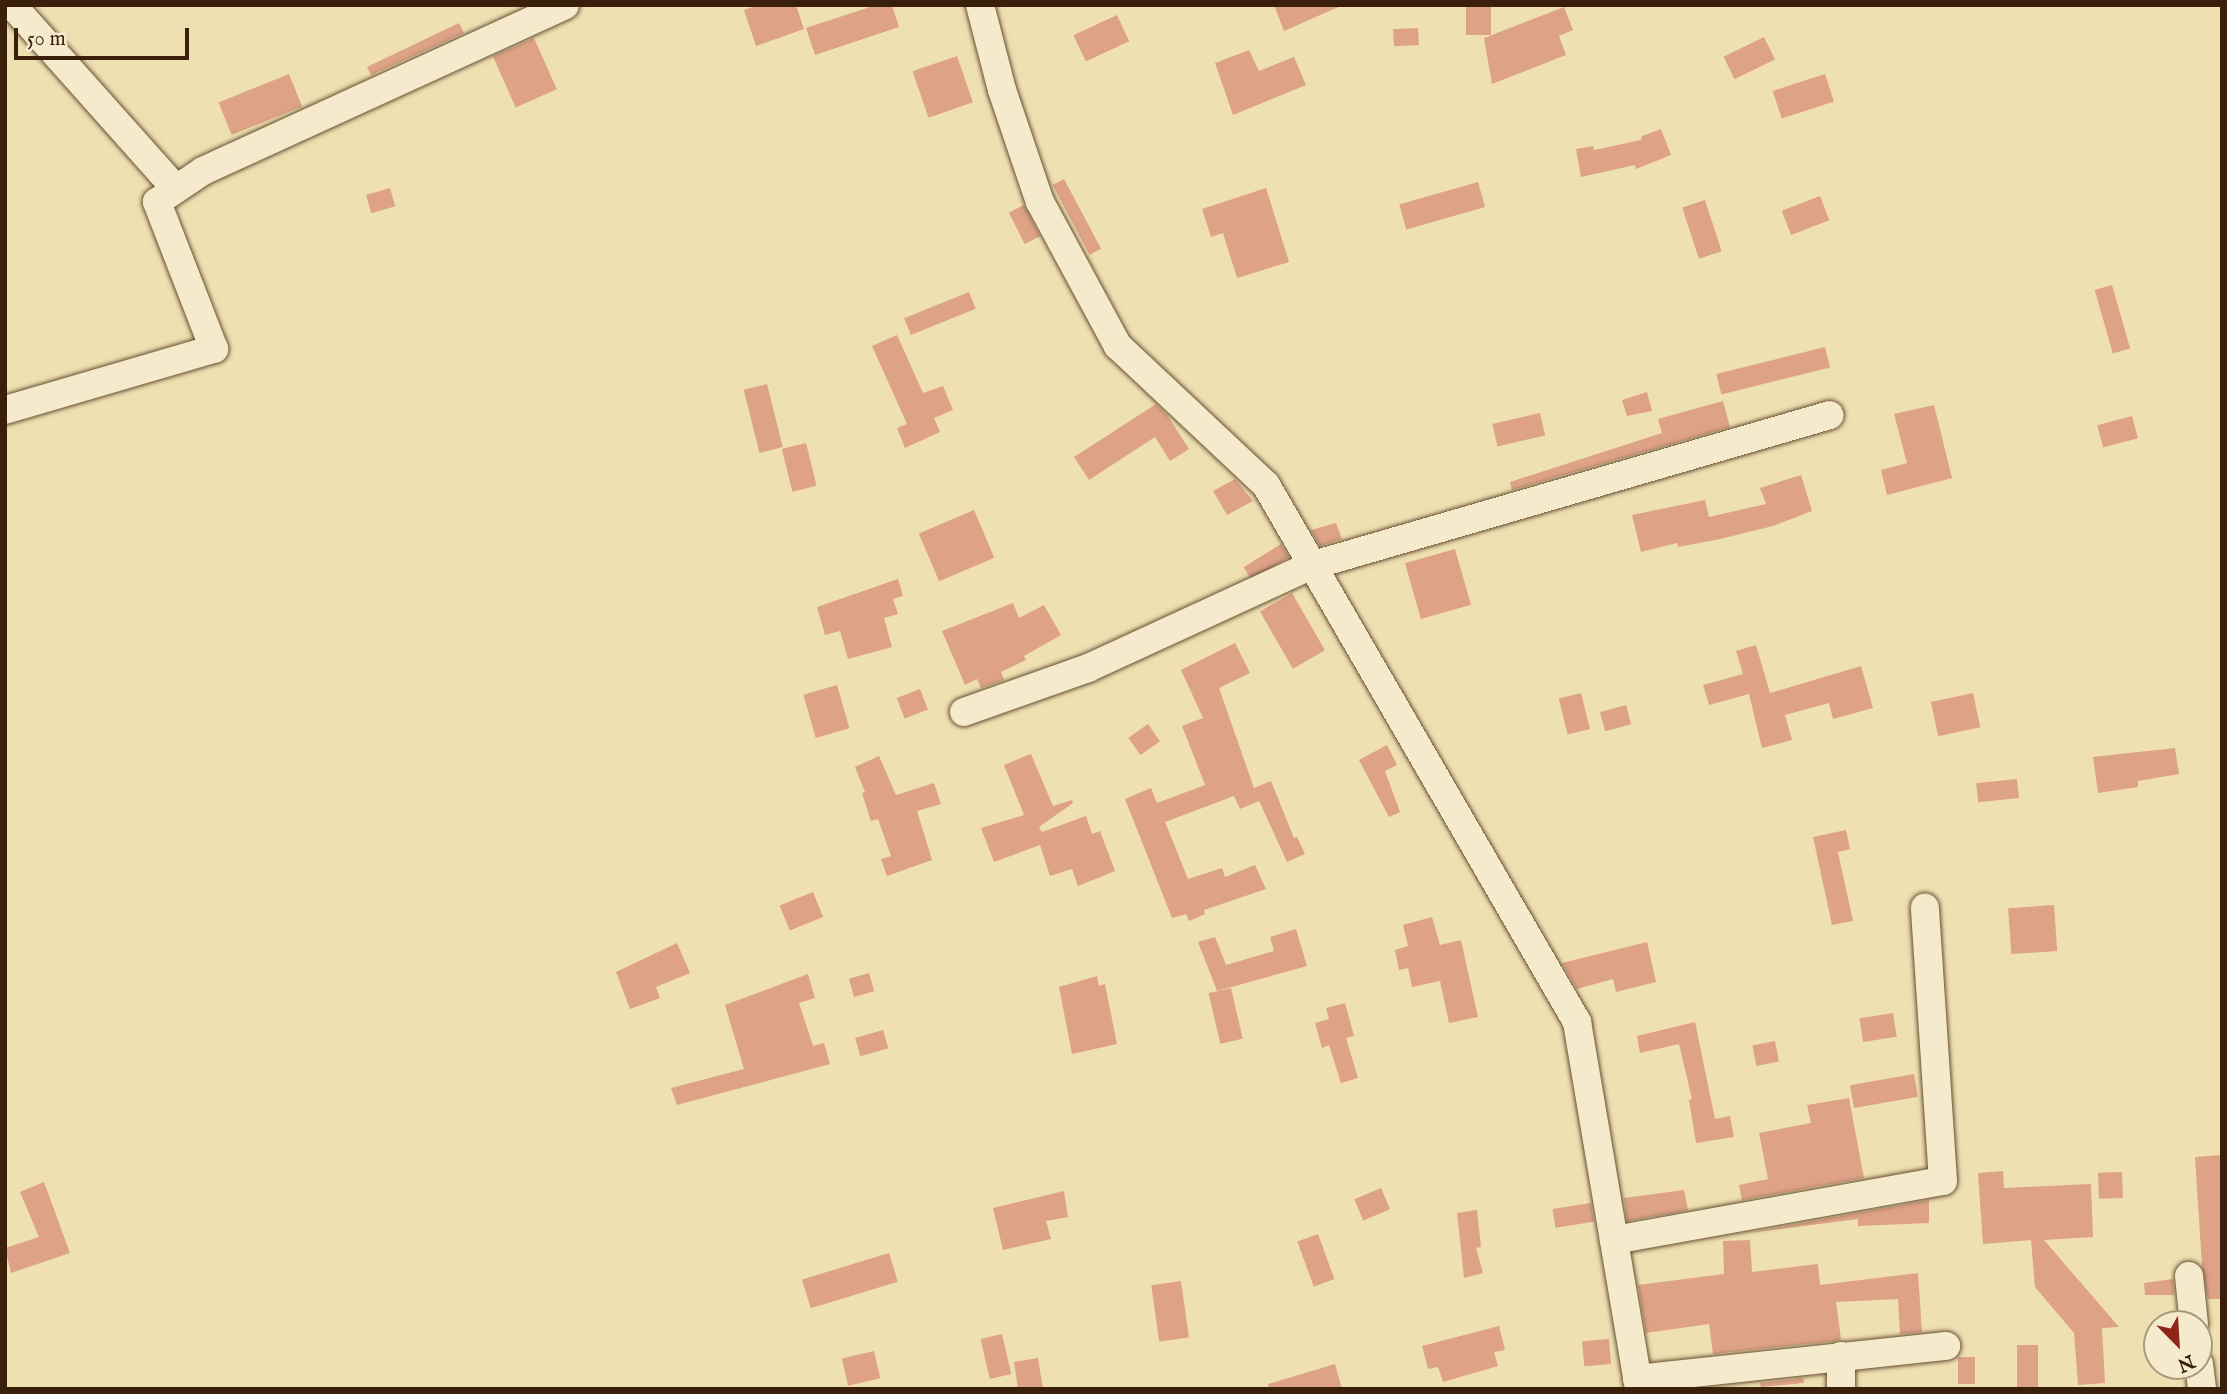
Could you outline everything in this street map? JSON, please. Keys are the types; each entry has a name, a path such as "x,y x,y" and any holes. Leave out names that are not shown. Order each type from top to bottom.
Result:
{"street":[{"path":"12,5 176,189"},
{"path":"5,410 214,349 157,202 203,171 565,5"},
{"path":"980,5 1002,90 1040,202 1118,345 1266,485 1310,566 1577,1022 1638,1384 1841,1356 1946,1346"},
{"path":"964,712 1088,668 1310,566 1830,415"},
{"path":"1614,1240 1943,1181 1925,908"},
{"path":"2189,1276 2193,1310"},
{"path":"1841,1356 1841,1389"}],"building":[{"path":"758,5 796,5 804,29 756,46 744,10"},
{"path":"876,5 892,5 899,27 815,55 806,28"},
{"path":"1274,5 1343,5 1284,31"},
{"path":"1466,5 1491,5 1491,35 1466,35"},
{"path":"1564,7 1573,30 1559,36 1566,55 1492,84 1484,38"},
{"path":"1117,15 1129,41 1086,62 1073,35"},
{"path":"459,23 464,33 371,75 367,67"},
{"path":"1418,28 1419,45 1394,46 1393,29"},
{"path":"1764,37 1775,59 1735,79 1724,57"},
{"path":"534,38 557,89 516,107 493,56"},
{"path":"1249,50 1259,71 1294,57 1306,85 1233,115 1215,63"},
{"path":"957,56 973,102 929,118 913,71"},
{"path":"289,74 302,106 232,135 219,102"},
{"path":"1825,74 1834,102 1782,119 1773,91"},
{"path":"1661,129 1671,155 1636,169 1635,165 1581,177 1576,149 1593,146 1594,150 1641,140 1642,136"},
{"path":"1064,179 1101,249 1090,255 1053,185"},
{"path":"1478,182 1485,207 1406,230 1399,205"},
{"path":"390,188 395,206 371,213 366,195"},
{"path":"1266,188 1289,262 1237,278 1223,233 1211,237 1202,209"},
{"path":"1820,196 1829,220 1791,235 1782,211"},
{"path":"1705,200 1722,251 1699,259 1682,207"},
{"path":"1024,205 1040,236 1025,244 1009,213"},
{"path":"2112,285 2130,348 2113,353 2095,290"},
{"path":"969,292 976,309 911,335 904,318"},
{"path":"897,335 923,393 943,386 953,410 934,418 940,432 905,448 897,428 907,424 872,346"},
{"path":"1825,347 1830,367 1721,394 1716,374"},
{"path":"767,384 783,447 759,453 744,390"},
{"path":"1647,392 1652,411 1627,416 1622,400"},
{"path":"1723,401 1730,427 1512,490 1510,482 1662,433 1658,419"},
{"path":"1156,404 1167,415 1189,449 1170,461 1155,437 1089,480 1074,457"},
{"path":"1934,405 1952,478 1887,495 1881,470 1907,463 1894,414"},
{"path":"1540,413 1545,435 1497,446 1492,424"},
{"path":"2132,416 2138,438 2103,448 2097,425"},
{"path":"806,443 817,486 792,492 782,449"},
{"path":"1801,475 1812,511 1773,526 1720,539 1678,547 1677,543 1641,552 1632,515 1705,500 1709,517 1766,504 1760,488"},
{"path":"1235,479 1253,501 1227,515 1213,491"},
{"path":"974,510 994,558 939,581 919,533"},
{"path":"1336,523 1342,539 1320,546 1311,530"},
{"path":"1281,544 1289,557 1252,580 1244,567"},
{"path":"1455,549 1471,605 1421,619 1405,563"},
{"path":"898,579 903,596 893,599 898,614 884,618 892,647 848,659 840,631 825,635 817,607"},
{"path":"1292,593 1325,650 1293,669 1260,612"},
{"path":"1013,603 1019,618 1044,605 1061,635 1024,656 1026,660 1001,672 1004,680 981,688 977,679 965,685 942,631"},
{"path":"1235,643 1250,673 1219,688 1254,788 1271,781 1294,838 1297,837 1305,854 1287,862 1255,792 1259,801 1240,809 1234,796 1165,822 1188,879 1222,868 1225,877 1255,865 1266,889 1204,910 1205,914 1189,921 1186,914 1172,918 1125,799 1151,788 1157,803 1205,785 1182,726 1203,718 1181,670"},
{"path":"1756,645 1770,693 1861,666 1873,708 1833,719 1829,703 1785,715 1792,740 1762,748 1749,694 1709,705 1703,685 1743,674 1736,651"},
{"path":"837,685 849,728 816,738 803,695"},
{"path":"920,689 928,710 905,718 897,698"},
{"path":"1581,693 1590,729 1568,734 1559,699"},
{"path":"1973,693 1980,727 1938,736 1931,702"},
{"path":"1626,705 1631,724 1605,731 1600,712"},
{"path":"1148,724 1160,741 1140,755 1128,738"},
{"path":"1387,745 1397,765 1385,771 1400,812 1389,817 1359,760"},
{"path":"2175,748 2179,774 2138,781 2138,787 2098,793 2093,757"},
{"path":"1031,754 1053,806 1072,800 1073,803 1039,827 1042,832 1086,816 1092,834 1100,831 1115,871 1078,886 1072,869 1050,876 1040,845 994,862 981,828 1024,815 1004,765"},
{"path":"879,756 896,795 934,783 941,804 917,811 932,860 887,876 881,859 891,856 878,819 871,821 862,793 865,792 855,767"},
{"path":"2017,779 2019,798 1978,802 1976,783"},
{"path":"1846,830 1850,849 1838,852 1853,921 1832,925 1813,837"},
{"path":"813,892 823,917 790,931 780,905"},
{"path":"2054,905 2057,951 2011,954 2008,908"},
{"path":"1432,917 1440,945 1461,940 1478,1017 1449,1023 1440,981 1412,987 1408,968 1399,970 1395,950 1408,946 1403,925"},
{"path":"1296,929 1307,966 1217,991 1198,942 1215,937 1226,965 1274,951 1270,937"},
{"path":"1647,942 1656,982 1616,992 1613,979 1577,989 1562,963"},
{"path":"677,943 690,973 656,987 660,998 630,1009 616,972"},
{"path":"869,973 874,991 854,997 849,979"},
{"path":"808,974 815,998 799,1003 813,1046 824,1043 830,1064 677,1105 671,1088 744,1069 725,1005"},
{"path":"1097,976 1099,986 1105,984 1117,1044 1072,1054 1059,987"},
{"path":"1231,988 1243,1039 1220,1044 1209,993"},
{"path":"1345,1003 1354,1036 1346,1038 1358,1078 1341,1083 1329,1045 1322,1048 1315,1023 1329,1019 1326,1008"},
{"path":"1893,1013 1897,1037 1863,1042 1859,1018"},
{"path":"1695,1022 1715,1119 1730,1116 1734,1137 1696,1143 1689,1100 1692,1099 1679,1044 1640,1053 1637,1036"},
{"path":"883,1030 888,1048 860,1056 855,1038"},
{"path":"1775,1041 1779,1062 1756,1066 1752,1045"},
{"path":"1914,1074 1918,1097 1854,1108 1850,1085"},
{"path":"1849,1098 1864,1178 1742,1200 1739,1185 1768,1179 1759,1133 1811,1123 1807,1105"},
{"path":"2222,1155 2220,1299 2208,1299 2202,1266 2195,1157"},
{"path":"2003,1171 2004,1188 2091,1184 2093,1237 2044,1240 2119,1327 2102,1328 2105,1383 2078,1385 2074,1333 2035,1287 2031,1240 1983,1244 1978,1173"},
{"path":"2122,1172 2123,1198 2099,1199 2098,1173"},
{"path":"44,1182 70,1253 11,1273 5,1248 39,1237 20,1192"},
{"path":"1381,1188 1390,1209 1363,1221 1354,1199"},
{"path":"1684,1190 1688,1210 1627,1221 1624,1198"},
{"path":"1064,1191 1068,1217 1046,1221 1051,1239 1003,1250 993,1208"},
{"path":"1929,1200 1929,1223 1858,1226 1858,1219 1748,1233"},
{"path":"1591,1203 1594,1222 1555,1228 1552,1209"},
{"path":"1477,1210 1481,1247 1476,1248 1483,1273 1464,1278 1457,1213"},
{"path":"1318,1234 1334,1279 1314,1287 1297,1242"},
{"path":"1750,1240 1752,1272 1818,1264 1820,1285 1918,1273 1922,1332 1900,1334 1898,1299 1836,1302 1841,1339 1834,1341 1713,1354 1709,1324 1646,1333 1638,1285 1724,1274 1723,1241"},
{"path":"889,1253 898,1282 811,1308 802,1280"},
{"path":"2173,1279 2174,1295 2145,1295 2144,1283"},
{"path":"1181,1281 1189,1337 1159,1342 1151,1285"},
{"path":"1499,1326 1505,1350 1494,1352 1498,1366 1443,1382 1438,1367 1428,1369 1422,1346"},
{"path":"1002,1334 1011,1374 990,1379 981,1339"},
{"path":"1609,1339 1611,1364 1584,1366 1582,1341"},
{"path":"2017,1345 2038,1345 2038,1389 2017,1389"},
{"path":"874,1351 880,1378 848,1386 842,1358"},
{"path":"1958,1357 1975,1357 1975,1384 1958,1384"},
{"path":"1038,1358 1043,1389 1018,1389 1014,1362"},
{"path":"1335,1364 1342,1389 1269,1389 1268,1384"},
{"path":"1803,1378 1804,1383 1761,1387 1760,1383"}]}
